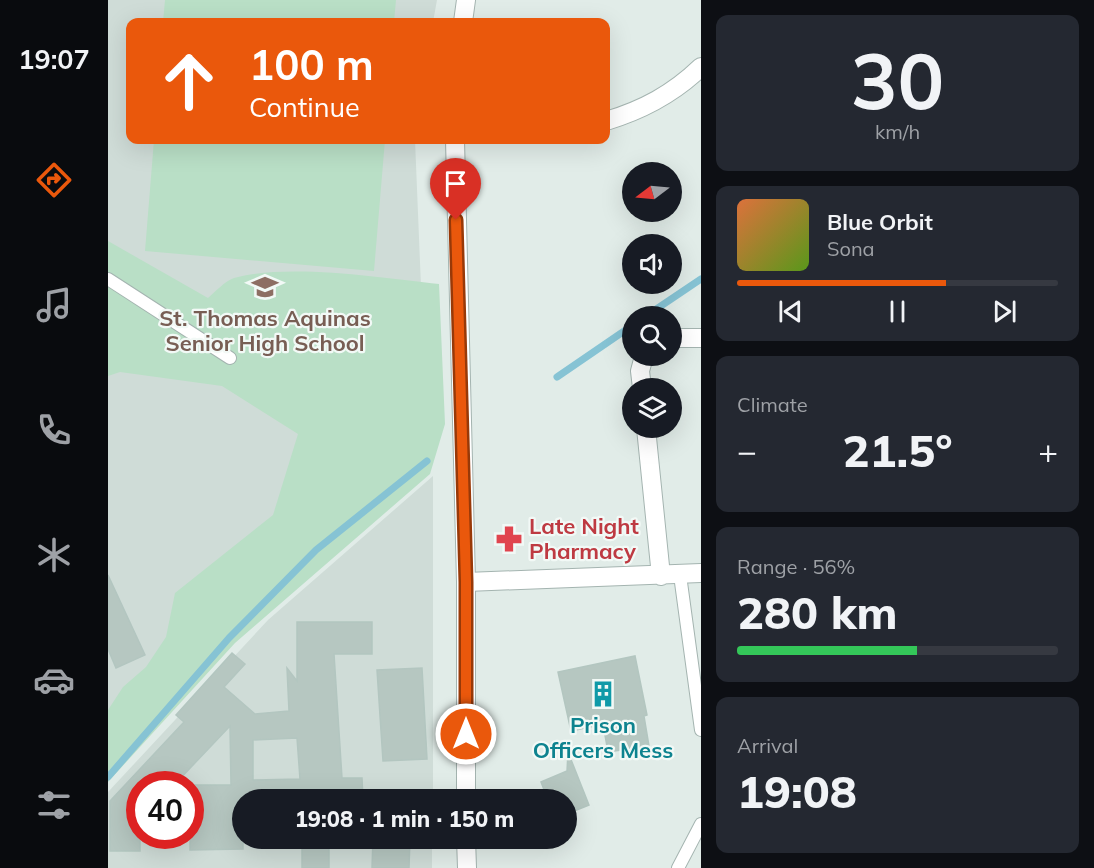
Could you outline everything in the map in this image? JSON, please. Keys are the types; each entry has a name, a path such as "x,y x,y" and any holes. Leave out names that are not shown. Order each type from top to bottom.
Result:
{"street":[{"path":"464,18 466,0"},
{"path":"610,121 641,110 681,86 701,67"},
{"path":"455,144 466,582 466,789"},
{"path":"682,338 701,338"},
{"path":"647,438 661,576"},
{"path":"466,582 701,573"},
{"path":"466,849 466,868"}],"lane":[{"path":"108,279 230,358"},
{"path":"680,575 701,730"},
{"path":"678,868 701,824"}],"shaded area":[{"name":"St. Thomas Aquinas Senior High School","path":"108,0 437,0 434,18 126,18 126,144 415,144 427,434 108,733"},
{"path":"433,476 433,789 232,789 232,849 432,849 432,868 108,868 108,792 126,773 126,849 204,849 204,771 128,771 268,620"}],"green space":[{"path":"165,0 396,0 394,18 163,18"},
{"path":"154,144 385,144 374,271 145,251"},
{"path":"108,241 208,298 231,279 281,272 336,273 439,284 445,424 430,474 235,643 108,782 108,710 123,687 146,667 166,637 175,593 273,515 298,434 222,386 120,372 108,376"}],"building":[{"path":"108,575 145,655 116,668 108,649"},
{"path":"297,622 372,622 372,654 334,654 342,778 362,778 362,789 232,789 232,849 243,849 190,850 204,849 204,785 231,785 230,726 187,771 138,771 184,722 176,715 232,653 245,664 224,687 255,714 289,711 287,668 297,681","holes":["297,738 300,779 253,780 253,740"]},
{"name":"Prison Officers Mess","path":"635,656 647,715 644,716 649,746 608,752 603,724 571,731 558,672"},
{"path":"422,668 427,759 383,761 377,670"},
{"path":"568,752 589,805 577,810 577,789 544,789 541,782 567,771"},
{"path":"126,784 126,849 140,849 140,851 110,851 110,801"},
{"path":"302,849 329,849 329,868 302,868"},
{"path":"373,849 410,849 409,868 372,868"}],"waterway":[{"path":"661,306 701,279"},
{"path":"557,377 622,333"},
{"path":"108,777 229,638 316,550 427,461"}],"place":[{"name":"St. Thomas Aquinas Senior High School","path":"265,287"},
{"name":"Late Night Pharmacy","path":"509,539"},
{"name":"Prison Officers Mess","path":"603,694"}],"route":[{"path":"456,220 466,582 466,734"}]}
